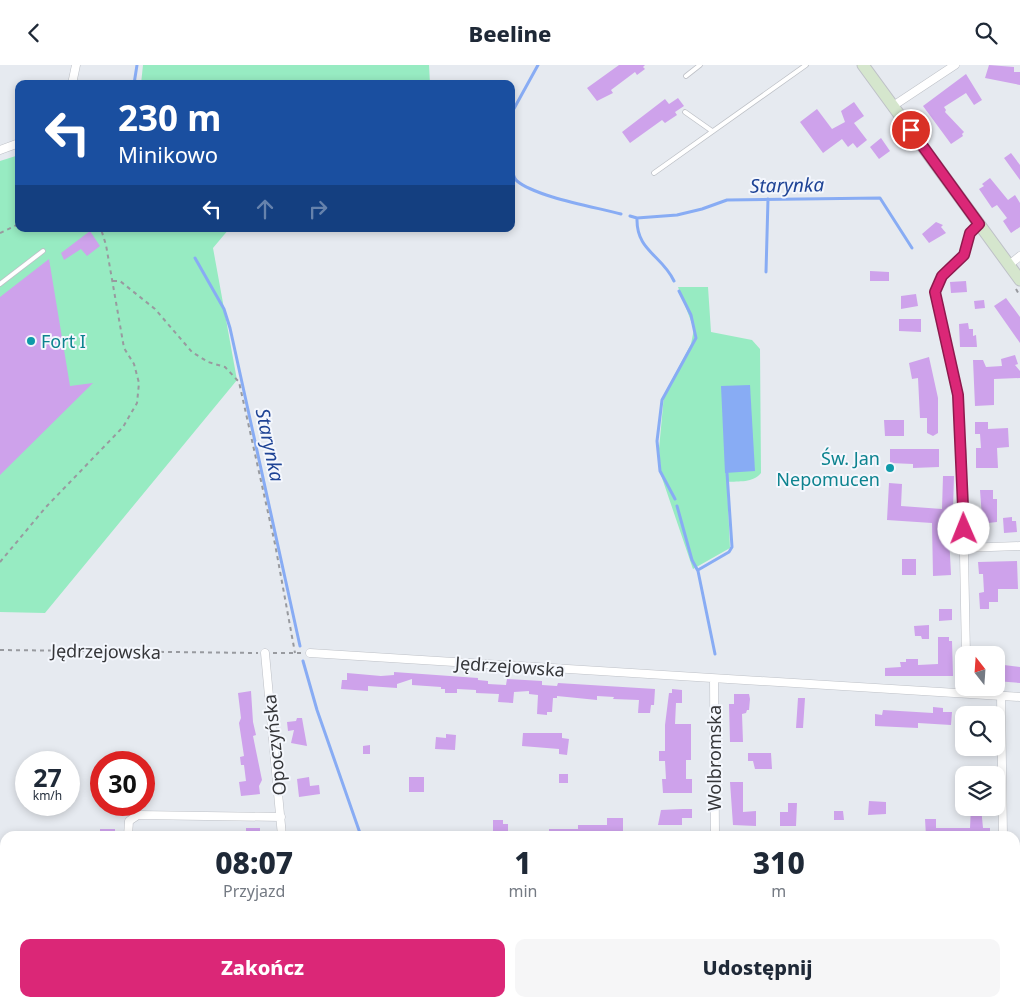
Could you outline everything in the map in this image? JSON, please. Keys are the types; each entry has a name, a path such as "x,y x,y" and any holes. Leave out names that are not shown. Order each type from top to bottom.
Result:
{"street":[{"path":"73,80 76,65"},
{"path":"863,65 1020,280"},
{"path":"893,106 955,65"},
{"path":"0,150 15,144"},
{"path":"966,646 962,453 958,395 935,292 942,276 964,255 970,233 979,224"},
{"path":"1009,265 1020,257"},
{"path":"964,548 1020,546"},
{"name":"Opoczyńska","path":"265,653 282,831"},
{"name":"Jędrzejowska","path":"310,653 714,679 955,690"},
{"name":"Wolbromska","path":"714,679 715,831"},
{"path":"1001,696 1003,831"},
{"name":"Jędrzejowska","path":"1001,696 1020,697"},
{"path":"128,831 129,821 138,815 281,817"}],"lane":[{"path":"686,75 700,65"},
{"path":"654,173 806,65"},
{"path":"685,112 712,131"},
{"path":"0,284 43,251"}],"path":[{"path":"0,233 15,226"},
{"path":"0,562 46,507 123,427 137,403 139,383 134,365 124,348 113,281 102,232"},
{"path":"113,281 120,281 154,309 192,352 208,362 225,367 239,382 275,544 295,653"},
{"name":"Jędrzejowska","path":"0,650 310,653"}],"green space":[{"path":"143,65 429,65 430,80 141,80"},
{"path":"15,156 15,232 226,232 213,248 237,380 45,613 0,612 0,161"},
{"path":"678,287 708,287 711,332 752,340 760,349 761,473 750,480 727,482 730,548 693,569 661,475 659,449 664,395 691,344 694,329"}],"water":[{"path":"750,385 755,471 725,473 721,386"}],"building":[{"path":"619,65 645,65 643,67 645,69 637,75 635,72 611,90 613,93 597,101 587,88"},
{"path":"989,65 1014,67 1014,72 1020,72 1020,85 985,78"},
{"path":"966,74 982,100 974,105 966,93 944,107 945,112 964,132 963,136 951,144 923,106"},
{"path":"678,98 684,106 675,112 677,115 665,123 662,120 630,143 622,132 665,99 669,104"},
{"path":"854,102 864,116 854,123 867,140 857,148 853,143 848,147 842,139 823,153 800,122 817,109 832,129 845,122 841,111"},
{"path":"881,138 890,151 879,159 870,147"},
{"path":"1011,153 1020,165 1020,180 1004,158"},
{"path":"990,178 1008,200 1015,195 1020,203 1020,227 1011,233 1003,221 1007,218 997,205 992,208 979,189"},
{"path":"936,222 943,225 941,227 946,233 929,243 922,234"},
{"path":"89,232 91,232 100,246 87,256 81,249 64,260 61,253"},
{"name":"Fort I","path":"49,259 70,386 93,383 0,475 0,297"},
{"path":"870,271 889,272 889,281 870,281"},
{"path":"966,281 967,292 951,293 950,282"},
{"path":"916,294 918,306 901,309 901,296"},
{"path":"1006,298 1020,317 1020,343 994,306"},
{"path":"984,300 985,308 975,309 974,301"},
{"path":"899,319 921,319 921,332 899,331"},
{"path":"968,323 969,329 973,329 973,336 976,335 977,347 960,347 959,324"},
{"path":"1015,355 1018,364 1015,365 1020,371 1020,378 994,379 994,405 975,406 973,360 983,360 986,367 1002,366 1001,359"},
{"path":"929,357 938,398 938,433 933,436 927,433 927,418 920,418 918,378 912,379 909,363"},
{"path":"884,420 904,420 904,436 885,436"},
{"path":"975,422 988,422 988,429 1008,428 1009,447 997,448 998,468 976,468 976,448 981,448 980,434 975,434"},
{"path":"890,449 939,449 939,467 913,468 913,464 890,463"},
{"path":"943,476 954,476 953,510 950,510 949,535 951,575 933,576 932,523 887,520 889,483 902,484 901,506 942,509"},
{"path":"980,490 993,490 993,499 997,499 997,522 988,523 988,533 978,533 977,517 982,517"},
{"path":"1012,517 1012,521 1016,521 1017,532 1004,533 1003,518"},
{"path":"902,559 916,559 916,575 902,575"},
{"path":"1017,561 1018,589 998,589 998,602 989,602 989,609 980,609 979,593 984,592 983,574 979,574 978,562"},
{"path":"939,609 952,609 952,620 939,621"},
{"path":"929,625 929,639 915,636 914,626"},
{"path":"938,637 949,637 949,641 952,641 953,676 885,676 885,668 901,667 900,662 906,662 906,659 918,659 918,665 938,664"},
{"path":"1005,665 1020,667 1020,683 1005,682"},
{"path":"394,672 478,678 478,680 488,681 488,684 506,685 507,679 542,681 542,685 557,686 558,683 655,689 654,705 651,705 650,713 638,713 639,700 597,696 597,700 557,696 557,698 553,698 552,712 547,712 547,715 537,714 538,695 529,694 529,691 514,692 513,703 498,702 499,694 476,693 476,690 457,689 457,693 445,693 445,689 441,689 441,687 412,685 412,679 397,684 397,688 368,686 368,691 341,689 342,680 347,680 347,673 381,676 394,675"},
{"path":"672,689 682,690 682,703 676,703 675,724 691,724 691,760 686,760 686,779 692,779 692,793 663,793 662,779 666,779 665,761 659,761 659,751 665,751 665,725 669,693 672,693"},
{"path":"251,691 253,722 256,735 253,736 262,780 259,786 260,794 241,796 239,782 246,781 244,765 241,765 240,757 244,756 239,723 241,718 238,693"},
{"path":"734,694 749,694 750,699 749,710 742,714 743,742 730,742 729,704 734,704"},
{"path":"798,698 805,698 803,728 796,728"},
{"path":"933,707 943,708 943,712 952,712 951,725 918,723 918,728 875,726 875,714 882,715 883,710 933,713"},
{"path":"297,718 302,718 307,746 291,743 294,730 288,731 287,722 296,721"},
{"path":"523,733 562,733 562,738 569,739 567,755 559,754 559,749 522,746"},
{"path":"446,734 456,735 455,750 435,749 436,737 446,738"},
{"path":"370,745 370,754 363,754 363,746"},
{"path":"748,753 771,753 772,769 755,769 753,761 748,761"},
{"path":"559,774 568,774 568,783 559,783"},
{"path":"309,777 310,786 319,785 320,794 299,797 297,779"},
{"path":"409,777 424,777 424,792 409,792"},
{"path":"730,782 743,782 743,812 756,811 756,826 733,825"},
{"path":"869,801 886,802 886,814 868,815"},
{"path":"788,803 797,803 796,826 780,826 780,812 788,812"},
{"path":"692,809 692,818 682,818 682,825 658,825 661,810"},
{"path":"834,811 843,811 844,820 834,820"},
{"path":"971,816 982,816 983,828 990,828 990,831 926,831 925,819 936,819 936,828 970,828"},
{"path":"607,818 623,818 623,831 549,831 549,829 578,829 578,825 607,825"},
{"path":"493,820 503,820 503,824 508,824 508,831 493,831"},
{"path":"246,828 260,828 260,831 246,831"},
{"path":"100,829 115,829 115,831 100,831"}],"waterway":[{"name":"Starynka","path":"135,80 137,65"},
{"name":"Starynka","path":"515,107 538,65"},
{"name":"Starynka","path":"515,178 526,187 551,197 621,214"},
{"name":"Starynka","path":"637,218 677,215 727,200 880,198 912,248"},
{"path":"766,272 768,199"},
{"name":"Starynka","path":"630,216 637,218 638,229 645,246 669,272 674,281"},
{"name":"Starynka","path":"195,258 224,309 230,328 300,646"},
{"name":"Starynka","path":"675,499 660,471 657,441 662,400 696,338 691,315 679,291"},
{"name":"Starynka","path":"698,570 729,552 732,547 727,473"},
{"name":"Starynka","path":"677,506 692,560 698,571 715,654"},
{"name":"Starynka","path":"303,661 317,710 359,831"}],"place":[{"name":"Fort I","path":"31,341"},
{"name":"Św. Jan Nepomucen","path":"890,468"}],"route":[{"path":"911,130 979,224 970,233 962,259 937,282 935,292 958,395 964,529"}]}
